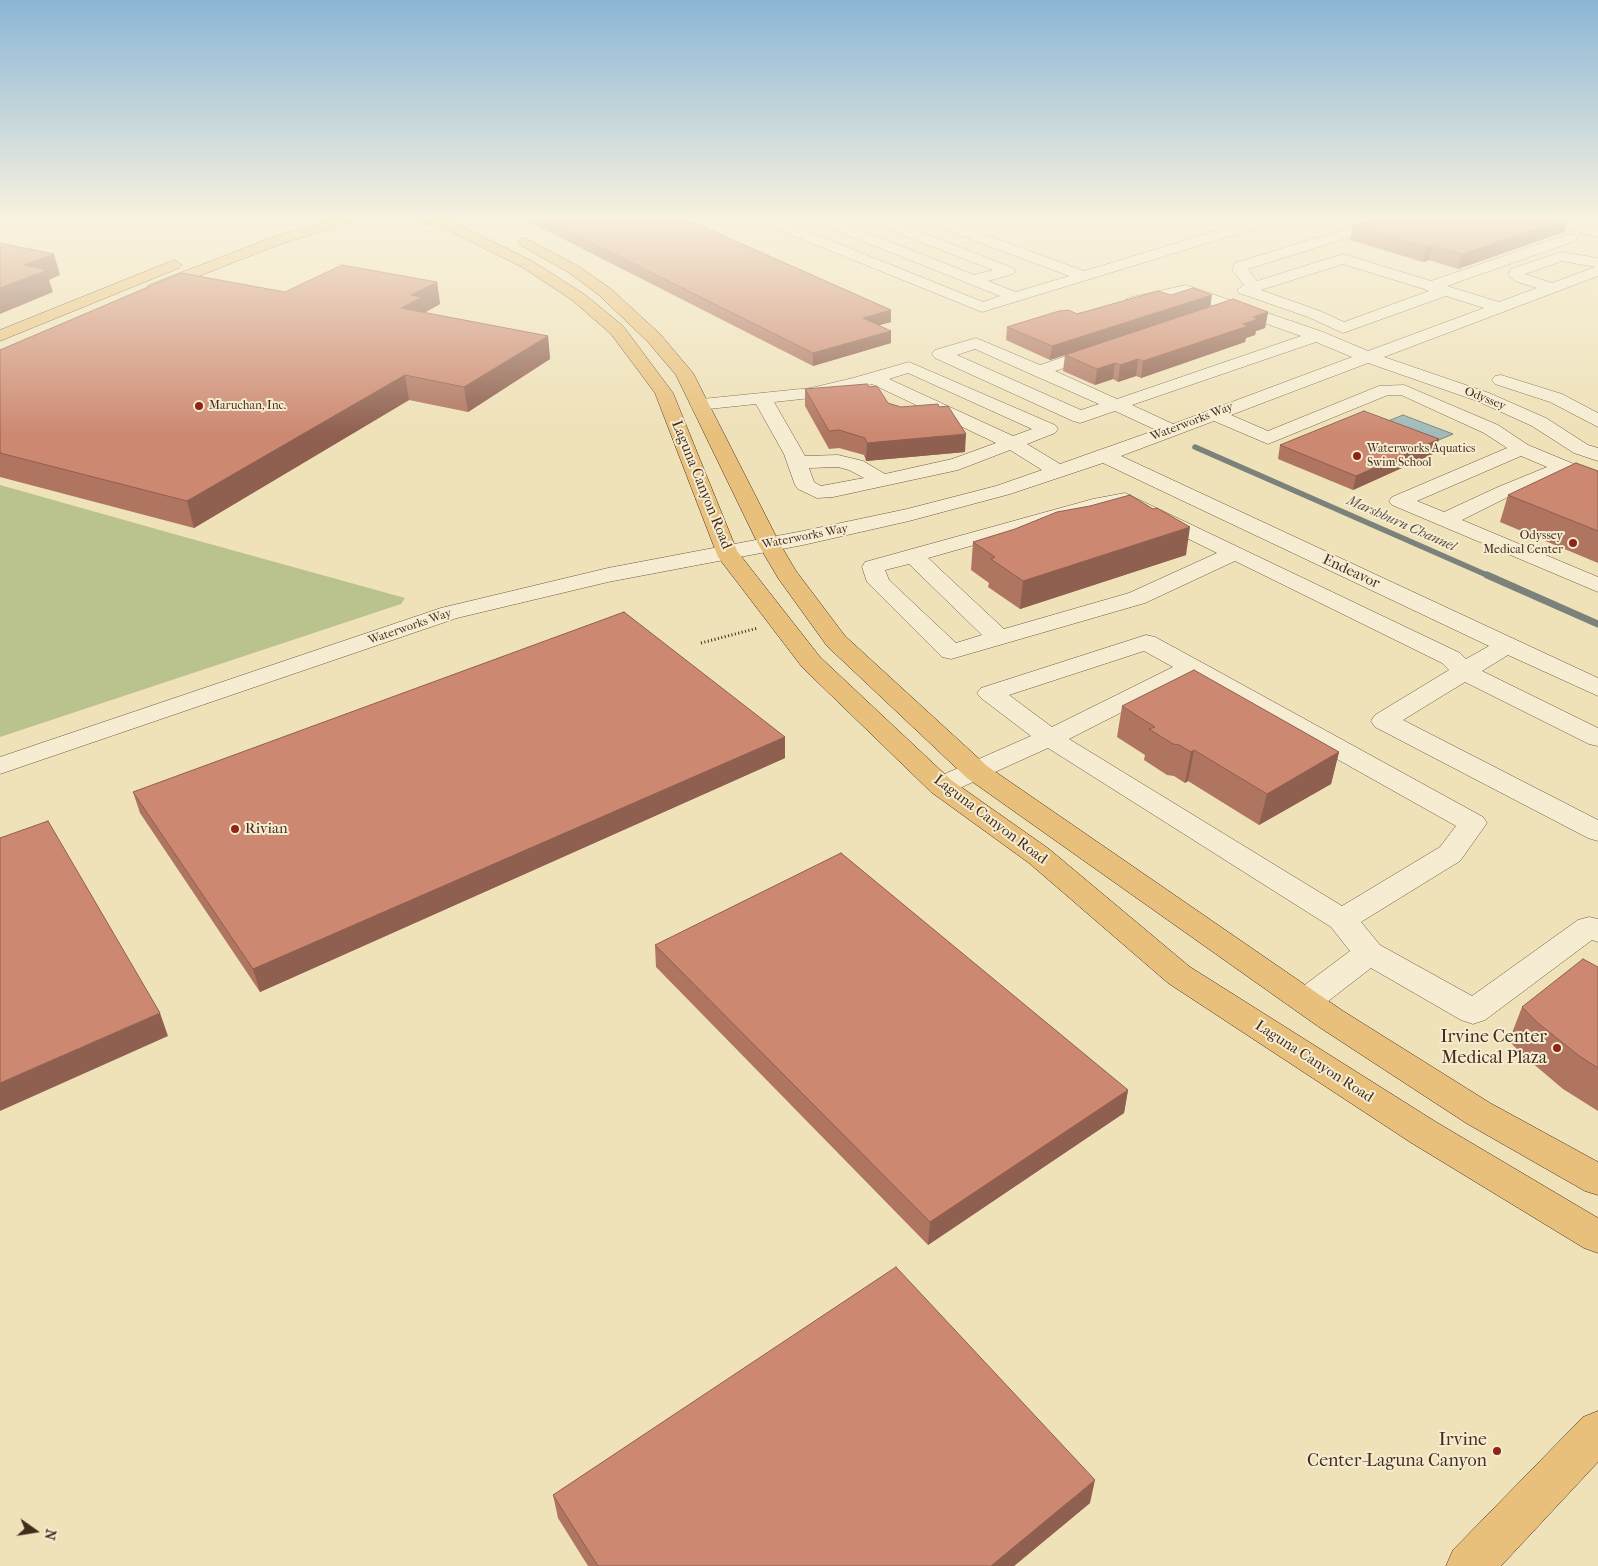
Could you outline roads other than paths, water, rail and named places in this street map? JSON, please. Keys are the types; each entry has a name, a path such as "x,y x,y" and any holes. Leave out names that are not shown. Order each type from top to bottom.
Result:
{"main road":[{"path":"0,336 115,289"},
{"path":"80,320 155,289"},
{"name":"Laguna Canyon Road","path":"567,289 578,296 618,330 664,393 726,552 811,662 941,786 1039,856 1179,975 1423,1132 1598,1237"},
{"name":"Laguna Canyon Road","path":"601,289 654,338 684,373 769,544 786,573 836,641 977,772 1306,1002 1478,1113 1598,1180"},
{"path":"1468,1566 1598,1431"}],"street":[{"path":"938,289 982,307 1039,289"},
{"path":"997,289 1015,296"},
{"path":"1248,289 1245,290 1314,314 1343,328 1438,289"},
{"path":"1438,289 1500,308"},
{"name":"Waterworks Way","path":"0,766 449,613 608,575 899,518 1058,472 1549,289"},
{"name":"Odyssey","path":"1113,306 1186,290 1316,336 1366,357 1483,396 1539,422 1581,449 1598,455"},
{"path":"1206,316 1234,307"},
{"path":"1280,323 1314,314"},
{"path":"996,336 941,354 1080,417 1316,336"},
{"path":"976,343 1172,430"},
{"path":"1005,382 1113,347"},
{"path":"699,404 811,393 874,378 909,367 1048,429 958,464 833,492 817,492 805,485 798,462 762,398"},
{"path":"874,378 1012,443 1058,472"},
{"path":"1500,380 1556,398 1598,421"},
{"path":"1213,414 1268,438 1385,390 1404,390 1491,429 1522,449 1598,482"},
{"path":"1491,429 1539,422"},
{"path":"1522,449 1399,501 1598,585"},
{"name":"Endeavor","path":"1104,456 1598,688"},
{"path":"798,462 838,461 856,465 882,480"},
{"path":"1445,520 1505,491 1565,467"},
{"path":"1235,553 1136,598 951,652 878,582 873,567 1100,503 1125,499 1451,658 1465,672 1598,738"},
{"path":"962,501 1004,530"},
{"path":"913,556 999,638"},
{"path":"1342,920 1450,854 1473,823 1146,642 990,693 1050,738 1342,920 1368,953 1474,1012 1589,927 1598,931"},
{"path":"1507,645 1384,721 1598,832"},
{"path":"941,786 977,772 1050,738 1192,667"},
{"path":"1306,1002 1368,953"}],"water":[{"path":"1403,415 1453,434 1427,445 1378,425"}],"waterway":[{"name":"Marshburn Channel","path":"1195,447 1489,576"},
{"name":"Marshburn Channel","path":"1487,575 1598,624"}],"place":[{"name":"Maruchan, Inc.","path":"199,406"},
{"name":"Waterworks Aquatics Swim School","path":"1357,456"},
{"name":"Odyssey Medical Center","path":"1573,543"},
{"name":"Rivian","path":"235,829"},
{"name":"Irvine Center Medical Plaza","path":"1557,1048"},
{"name":"Irvine Center-Laguna Canyon","path":"1497,1451"}]}
